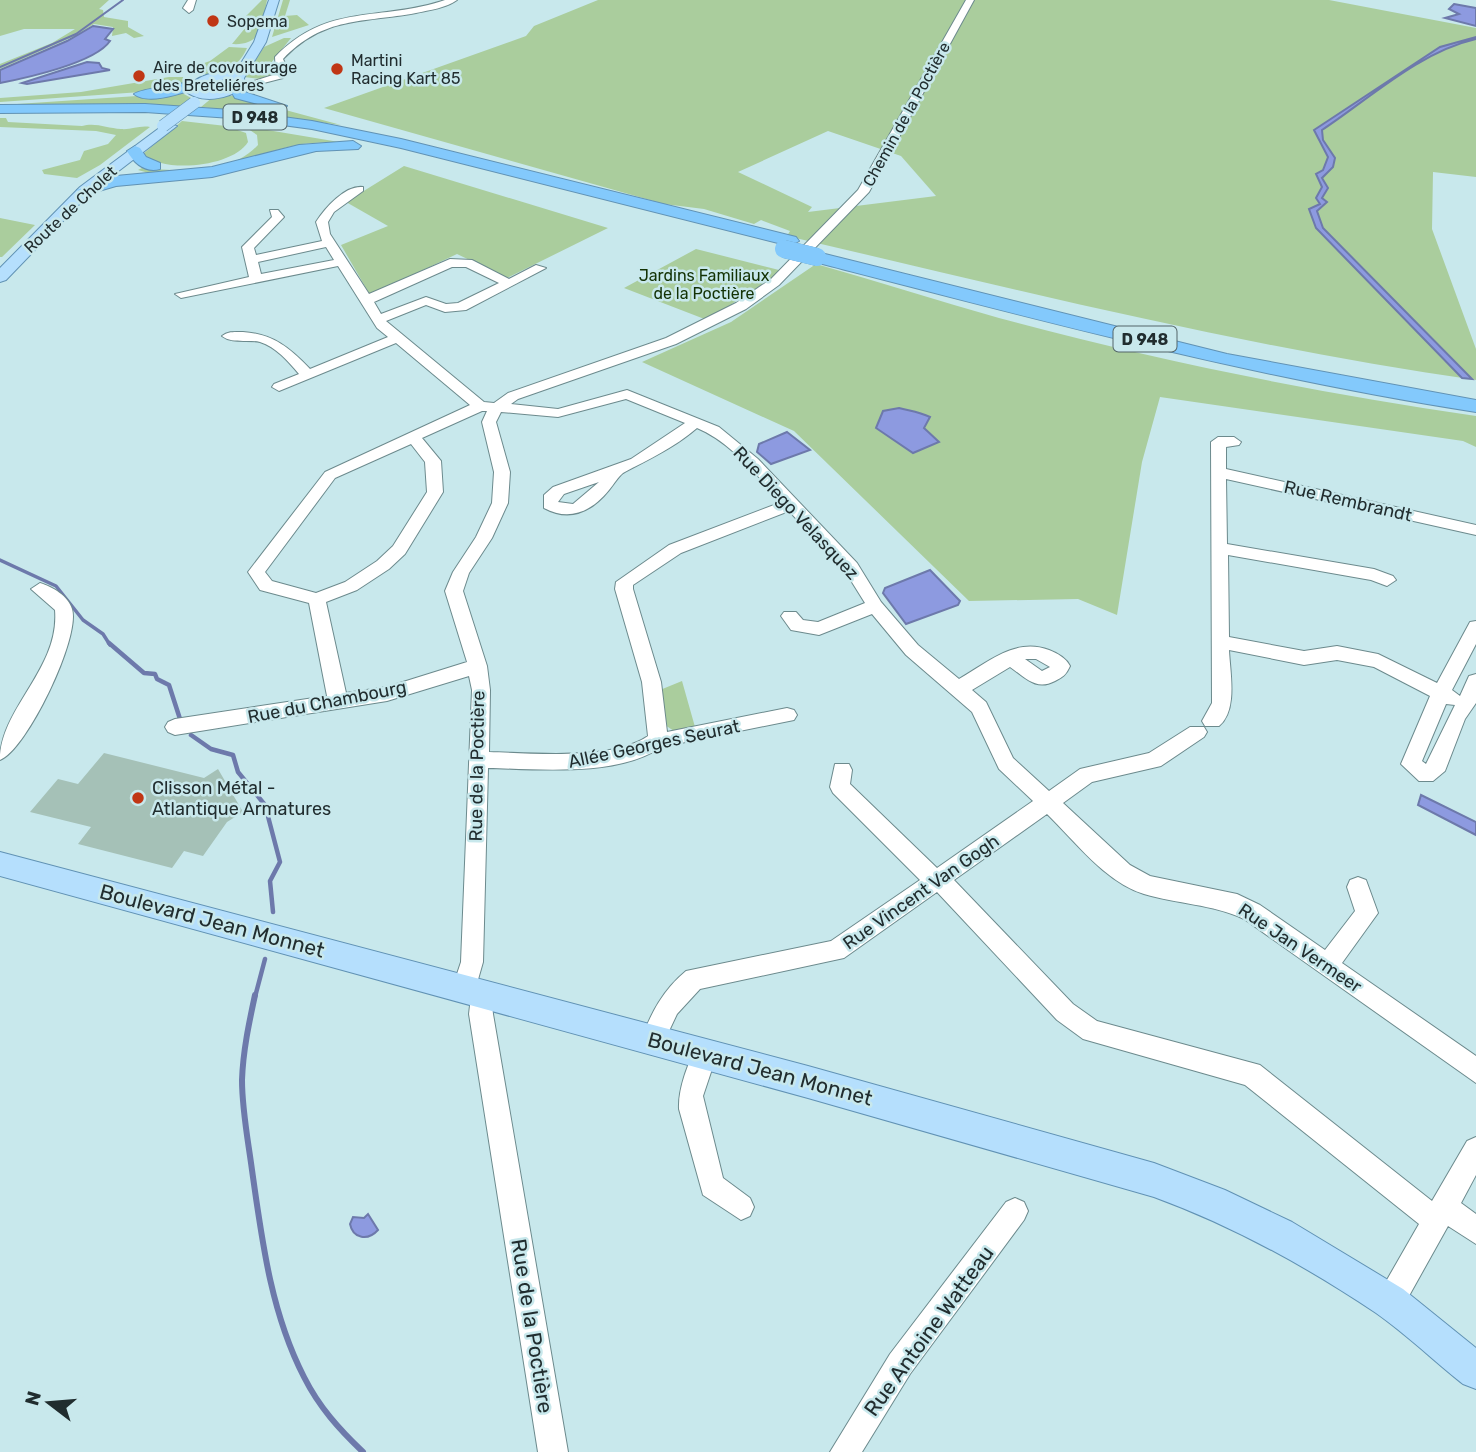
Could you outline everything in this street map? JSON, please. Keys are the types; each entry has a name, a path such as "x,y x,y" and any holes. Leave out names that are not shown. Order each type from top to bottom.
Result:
{"highway":[{"path":"240,80 245,96 447,150 505,170"},
{"path":"0,106 167,93 195,101 256,138 245,154 221,164 151,171 85,190"},
{"name":"D 948","path":"0,114 96,113 195,101 306,131 1254,355 1363,377 1476,395"},
{"name":"D 948","path":"0,106 114,107 257,117 348,132 505,170 787,245"},
{"path":"115,166 151,171 212,172 294,149 326,144 412,155"},
{"path":"139,148 140,160 151,171"},
{"name":"D 948","path":"820,253 1241,363 1363,388 1476,405"}],"main road":[{"path":"195,101 203,79 222,75 240,80 260,42 274,0"},
{"name":"Route de Cholet","path":"0,277 85,190 195,101 216,94 240,80"},
{"name":"Boulevard Jean Monnet","path":"0,864 1071,1154 1154,1180 1213,1202 1280,1234 1390,1303 1476,1371"}],"street":[{"path":"190,10 187,8 192,0"},
{"path":"240,80 256,82 280,76 282,68 278,60 305,30 349,17 427,7 453,0"},
{"name":"Chemin de la Poctière","path":"488,408 527,389 641,353 741,306 785,273 863,192 970,0"},
{"path":"359,189 330,210 322,222 330,243 395,339 488,408"},
{"path":"256,280 248,247 278,217 274,212"},
{"path":"253,259 330,243"},
{"path":"181,294 342,262"},
{"path":"367,300 450,263 468,263 508,283"},
{"path":"379,319 425,301 445,307 461,307 540,268"},
{"path":"229,336 244,336 279,344 307,375"},
{"path":"279,387 395,339"},
{"name":"Rue Diego Velasquez","path":"488,408 566,412 627,394 714,430 753,462 851,567 875,606 912,650 986,718 998,753 1048,803"},
{"path":"413,437 433,461 435,492 399,550 383,565 351,586 317,599 266,586 256,572 330,475 413,437 488,408"},
{"name":"Rue de la Poctière","path":"488,408 502,472 499,502 490,527 460,572 454,591 478,666 481,691 472,962 474,992 480,1004 553,1452"},
{"path":"615,472 642,461 667,446 696,421"},
{"name":"Rue Vincent Van Gogh","path":"653,1040 663,1012 678,991 694,979 836,951 1087,775 1154,760 1218,716 1218,442 1234,442"},
{"name":"Rue Rembrandt","path":"1219,472 1476,530"},
{"path":"658,739 658,715 650,672 624,589 625,582 675,549 792,504"},
{"path":"1219,548 1374,575 1387,580"},
{"path":"5,748 64,636 64,611 51,595 40,589"},
{"path":"317,599 338,702"},
{"path":"790,616 797,625 819,629 875,606"},
{"path":"1471,709 1457,715 1438,765 1426,775 1411,764 1441,693 1476,627"},
{"path":"1220,642 1304,658 1337,653 1378,660 1471,709"},
{"path":"958,690 1011,658"},
{"name":"Rue du Chambourg","path":"174,727 387,694 478,666"},
{"path":"1471,709 1476,681"},
{"name":"Allée Georges Seurat","path":"478,760 583,762 645,748 658,739 668,740 787,715"},
{"path":"842,770 840,787 937,881 1065,1012 1091,1031 1251,1074 1439,1213 1476,1231"},
{"name":"Rue Jan Vermeer","path":"1048,803 1122,872 1146,885 1229,901 1252,912 1476,1071"},
{"path":"1327,965 1367,913 1358,887"},
{"path":"705,1054 691,1096 692,1109 712,1186 741,1207"},
{"path":"1390,1303 1476,1150"},
{"name":"Rue Antoine Watteau","path":"845,1452 900,1364 1015,1211"}],"green space":[{"path":"0,0 109,0 99,9 103,10 104,17 128,21 128,27 144,36 134,38 126,33 112,36 113,27 94,24 75,36 0,69 0,64 52,43 75,29 24,29 0,36"},
{"path":"262,0 267,0 259,32 250,41 232,44 246,27 246,16"},
{"path":"283,0 290,0 285,16 297,15 309,25 272,37"},
{"path":"598,0 1329,0 1476,28 1476,177 1433,172 1432,229 1476,349 1476,380 1389,367 1216,334 787,236 790,231 761,220 754,224 704,209 664,204 324,108 526,36 534,26","holes":["828,131 901,156 936,196 808,212 812,207 738,172"]},
{"path":"284,38 291,38 271,63 277,67 268,70 277,73 260,79 244,77 264,47"},
{"path":"229,47 247,48 232,67 209,74 192,72 194,70 190,68 210,61"},
{"path":"183,77 189,82 169,90 0,102 0,98 81,92"},
{"path":"182,93 193,99 182,106 17,104"},
{"path":"222,95 341,125 201,107 213,97"},
{"path":"0,118 6,118 8,122 96,125 121,129 150,127 100,165 77,178 44,174 42,170 80,160 84,151 108,144 116,135 96,131 0,127"},
{"path":"182,121 226,126 246,133 248,142 240,151 228,157 197,165 166,164 143,154"},
{"path":"244,126 345,143 302,144 221,167 179,175 138,170 203,169 233,162 258,145 257,135"},
{"path":"404,166 608,228 507,278 457,254 370,295 341,245 388,226 346,202"},
{"path":"0,218 35,225 2,257 0,257"},
{"name":"Jardins Familiaux de la Poctière","path":"696,249 783,271 707,320 624,288"},
{"path":"816,264 999,318 1117,348 1296,386 1476,416 1476,447 1463,441 1160,397 1142,462 1117,615 1078,599 969,601 794,431 642,362 731,322"},
{"path":"682,681 695,727 674,731 665,725 660,690"}],"water":[{"path":"1454,4 1476,8 1476,26 1445,18 1459,14 1449,9"},
{"path":"93,26 113,29 105,39 110,41 102,49 75,63 0,83 0,70 67,41"},
{"path":"1476,37 1415,65 1322,130 1323,140 1335,158 1333,167 1322,178 1328,188 1322,198 1327,202 1317,211 1323,228 1472,379 1462,378 1316,228 1309,209 1320,204 1316,198 1322,187 1316,174 1323,170 1328,157 1314,130 1440,47"},
{"path":"87,62 99,63 102,68 110,70 22,83"},
{"path":"899,408 930,417 924,428 939,442 913,453 876,428 883,411"},
{"path":"787,432 810,450 771,464 757,452 759,444"},
{"path":"930,570 960,601 958,605 906,624 883,593 885,588"},
{"path":"1421,795 1476,822 1476,835 1418,805"},
{"path":"368,1214 378,1230 370,1236 361,1237 354,1233 350,1224 353,1217 364,1218"}],"building":[{"name":"Clisson Métal - Atlantique Armatures","path":"104,753 204,778 218,769 243,812 227,822 203,856 184,851 172,868 78,844 91,827 30,812 58,779 78,784"}],"waterway":[{"path":"0,67 76,34 123,0"},
{"path":"0,560 56,586 83,620 103,634 110,645"},
{"path":"109,643 144,673 155,674 157,679 169,685 180,719"},
{"path":"191,735 211,749 233,755 238,772 265,805 280,862 270,881 273,912"},
{"path":"255,997 265,959"},
{"path":"255,995 245,1048 242,1091 269,1276 283,1328 304,1377 330,1417 363,1452"}],"place":[{"name":"Sopema","path":"213,21"},
{"name":"Martini Racing Kart 85","path":"337,69"},
{"name":"Aire de covoiturage des Breteliéres","path":"139,76"},
{"name":"Clisson Métal - Atlantique Armatures","path":"138,798"}]}
